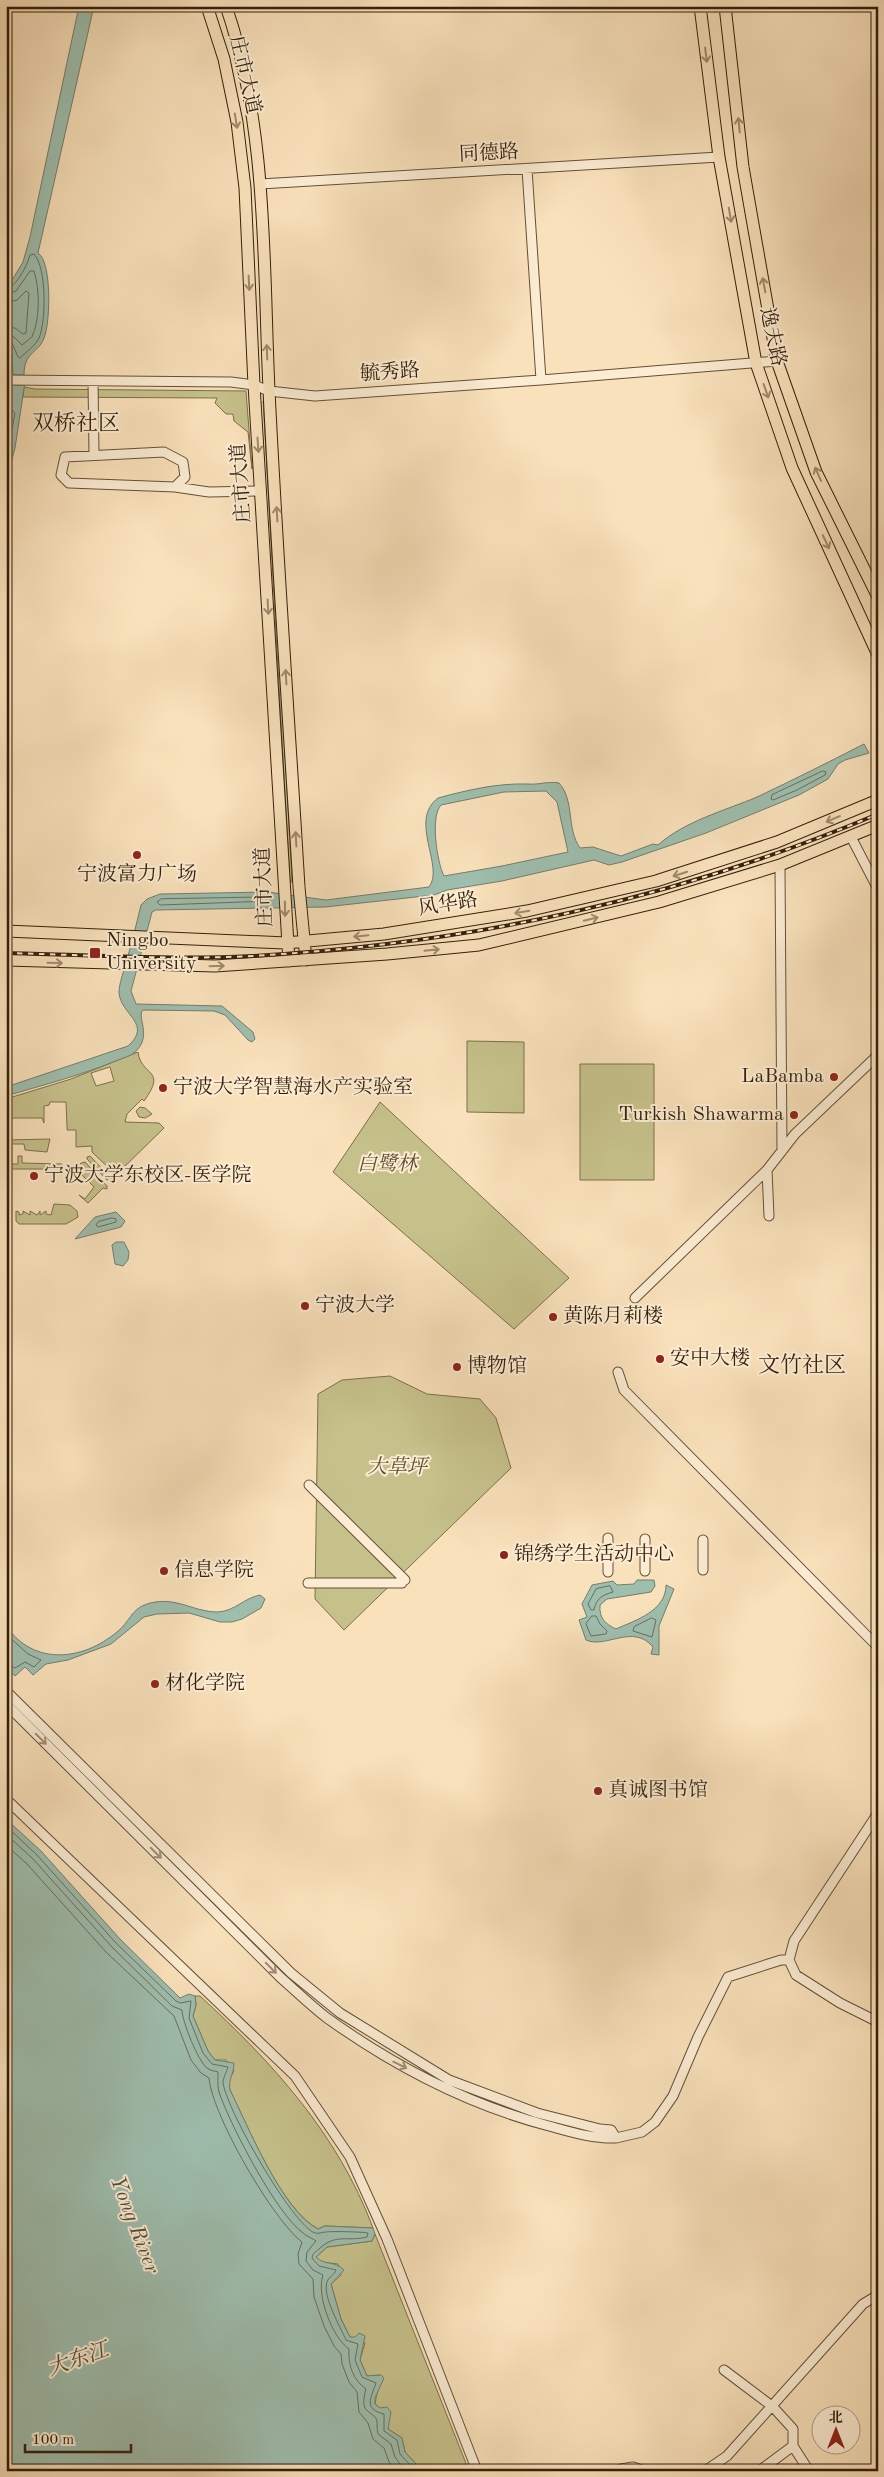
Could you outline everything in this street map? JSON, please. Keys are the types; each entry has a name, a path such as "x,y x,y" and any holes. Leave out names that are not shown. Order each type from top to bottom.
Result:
{"main road":[{"name":"庄市大道","path":"207,6 224,59 237,122 244,188 288,961"},
{"name":"庄市大道","path":"226,6 247,78 260,184 269,392 299,887 306,960"},
{"name":"逸夫路","path":"700,6 719,157 756,364 792,468 878,655"},
{"name":"逸夫路","path":"725,6 743,167 777,361 816,472 878,597"},
{"name":"风华路","path":"6,931 286,943 384,934 527,911 656,881 777,842 878,800"},
{"name":"风华路","path":"6,960 215,966 479,945 659,902 780,865 878,825"}],"street":[{"name":"同德路","path":"260,184 719,157"},
{"path":"527,169 541,380"},
{"name":"毓秀路","path":"6,380 231,382 254,385 269,392 315,396 777,361"},
{"path":"93,382 94,455"},
{"path":"175,487 186,477 183,462 164,452 65,457 61,475 69,483 175,487 209,492 261,491"},
{"path":"851,837 878,890"},
{"path":"780,865 782,1151"},
{"path":"635,1298 767,1170 795,1134 878,1055"},
{"path":"767,1170 769,1216"},
{"path":"618,1372 624,1390 878,1647"},
{"path":"308,1583 404,1581 310,1485"},
{"path":"608,1538 608,1572"},
{"path":"645,1539 645,1571"},
{"path":"703,1540 703,1570"},
{"path":"6,1691 290,1972 340,2013 449,2080 537,2113 600,2129 612,2130 616,2138"},
{"path":"6,1704 281,1978 326,2016 390,2060 471,2100 531,2121 601,2139 616,2138 642,2132 656,2122 673,2096 698,2037 728,1977 789,1960"},
{"path":"6,1799 295,2076 322,2112 350,2157 387,2239 477,2471"},
{"path":"878,1813 794,1941 789,1960 796,1975 840,2003 878,2022"},
{"path":"705,2471 727,2456 747,2431 772,2407 863,2304 878,2295"},
{"path":"724,2370 772,2407 793,2429 793,2446 809,2471"},
{"path":"759,2471 793,2446"},
{"path":"621,2469 633,2467 644,2471"}],"green space":[{"path":"24,387 35,389 246,391 252,469 248,432 234,421 233,414 226,414 215,403 217,398 23,397"},
{"path":"266,399 292,882 290,882 263,401"},
{"path":"467,1041 524,1042 524,1113 467,1112"},
{"path":"138,1052 140,1060 153,1078 154,1083 144,1101 142,1099 127,1114 125,1122 159,1123 164,1128 116,1175 92,1152 92,1146 76,1147 76,1130 67,1130 66,1102 50,1102 49,1105 44,1106 44,1123 42,1118 6,1118 6,1099 71,1079","holes":["110,1067 114,1081 96,1086 91,1073"]},
{"path":"580,1064 654,1064 654,1180 580,1180"},
{"name":"白鹭林","path":"380,1102 569,1278 514,1329 333,1172"},
{"path":"140,1107 145,1108 152,1114 145,1118 139,1117 136,1111"},
{"path":"50,1139 47,1152 25,1150 24,1144 6,1144 6,1140"},
{"path":"18,1156 22,1156 22,1163 62,1164 62,1169 9,1169 9,1164 18,1164"},
{"path":"90,1156 112,1180 107,1180 87,1159"},
{"path":"85,1162 107,1186 107,1189 103,1188 88,1203 79,1195 85,1199 94,1187 78,1171 74,1174 72,1172 81,1163"},
{"path":"54,1204 70,1205 77,1211 78,1217 66,1224 19,1224 16,1221 16,1211 19,1212 19,1215 23,1214 23,1211 30,1215 30,1211 37,1215 40,1211 40,1215 46,1211 46,1214 51,1215"},
{"name":"大草坪","path":"390,1376 427,1394 480,1399 496,1418 511,1468 344,1630 315,1599 318,1394 342,1380"},
{"path":"195,1996 200,1996 227,2021 277,2074 300,2102 322,2131 341,2161 373,2228 325,2226 318,2229 305,2219 292,2204 267,2166 230,2090 228,2081 234,2071 226,2060 215,2060 208,2051 193,2016 196,2005"},
{"path":"375,2234 469,2471 417,2471 416,2464 405,2452 402,2438 388,2429 380,2408 375,2404 380,2375 367,2376 360,2360 365,2343 350,2337 341,2319 331,2284 341,2275 338,2264 321,2262 316,2257 327,2247 372,2241"}],"water":[{"path":"79,6 94,6 38,253 43,258 48,279 49,305 47,328 40,346 29,356 24,375 13,375 12,354 6,342 6,290 23,262 30,237"},
{"path":"12,382 25,382 15,448 6,481 6,426"},
{"path":"864,744 869,753 838,764 828,779 799,795 706,833 622,862 609,865 594,860 502,881 447,890 434,895 325,907 156,910 152,912 131,991 136,1004 222,1006 253,1032 255,1039 252,1042 248,1040 225,1015 214,1011 143,1010 141,1017 144,1034 143,1040 131,1055 76,1075 6,1096 6,1087 128,1046 135,1038 137,1025 121,1001 119,990 141,905 147,899 160,894 268,892 326,900 429,887 433,878 426,831 426,818 430,807 438,798 471,790 516,784 559,783 567,798 573,832 580,848 593,847 621,856 653,844 658,845 692,823 757,797","holes":["546,791 557,802 568,852 444,876 437,851 435,829 441,805 504,792"]},
{"path":"116,1212 125,1221 121,1227 75,1239 95,1217"},
{"path":"116,1242 124,1242 129,1252 128,1260 123,1266 115,1264 112,1245"},
{"path":"637,1580 654,1580 655,1586 651,1592 607,1599 600,1605 601,1614 606,1623 616,1629 641,1618 655,1608 665,1594 666,1585 674,1589 659,1626 659,1655 651,1654 653,1647 645,1640 637,1637 602,1642 586,1640 579,1620 587,1617 582,1604 592,1585 613,1581 617,1585 634,1584"},
{"path":"260,1595 265,1599 261,1608 242,1619 232,1622 220,1622 189,1613 157,1614 144,1617 111,1644 68,1660 46,1664 33,1675 25,1667 15,1676 6,1667 6,1626 17,1639 30,1648 44,1653 59,1655 89,1649 103,1642 117,1632 137,1609 147,1604 166,1601 218,1612"},
{"path":"6,1819 41,1851 120,1939 180,1998 189,1994 195,1996 196,2005 193,2016 208,2051 215,2060 234,2063 230,2090 267,2166 292,2205 318,2229 325,2226 373,2228 375,2234 372,2241 327,2247 316,2257 319,2260 337,2265 344,2270 331,2284 341,2319 350,2337 355,2337 359,2333 365,2336 360,2360 367,2376 381,2375 384,2378 375,2398 375,2404 380,2408 387,2407 391,2412 388,2429 402,2438 405,2452 416,2464 417,2471 12,2471 6,2462"}],"railway":[{"path":"6,953 160,957 252,956 334,950 493,928 571,912 725,871 878,814"}],"place":[{"name":"宁波富力广场","path":"137,855"},
{"name":"Ningbo University","path":"95,953"},
{"name":"LaBamba","path":"834,1077"},
{"name":"宁波大学智慧海水产实验室","path":"163,1088"},
{"name":"Turkish Shawarma","path":"794,1115"},
{"name":"宁波大学东校区-医学院","path":"34,1176"},
{"name":"宁波大学","path":"305,1306"},
{"name":"黄陈月莉楼","path":"553,1317"},
{"name":"安中大楼","path":"660,1359"},
{"name":"博物馆","path":"457,1367"},
{"name":"锦绣学生活动中心","path":"504,1555"},
{"name":"信息学院","path":"164,1571"},
{"name":"材化学院","path":"155,1684"},
{"name":"真诚图书馆","path":"598,1791"}],"district":[{"name":"双桥社区","path":"76,424"},
{"name":"文竹社区","path":"802,1366"}],"water label":[{"name":"Yong River","path":"134,2225"},
{"name":"大东江","path":"78,2360"}]}
